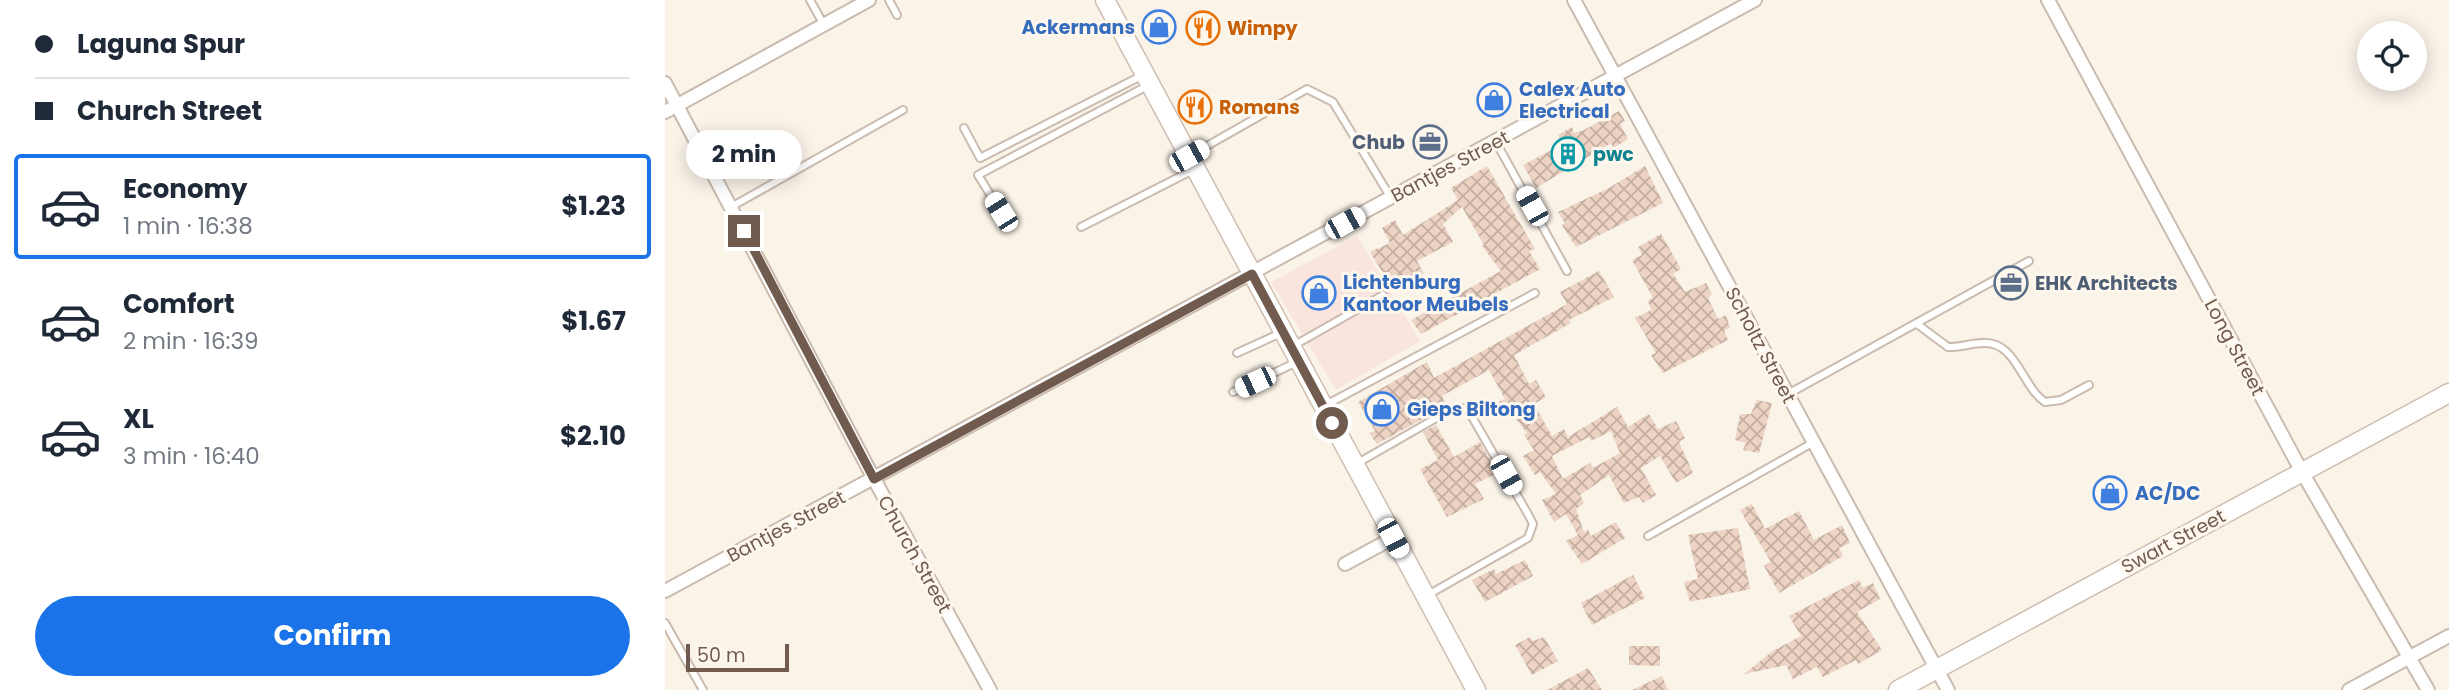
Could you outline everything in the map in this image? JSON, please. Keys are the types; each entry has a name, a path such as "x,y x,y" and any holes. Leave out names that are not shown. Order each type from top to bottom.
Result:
{"main road":[{"path":"1105,0 1476,690"},
{"name":"Swart Street","path":"1898,690 2449,393"}],"street":[{"path":"671,108 869,0"},
{"name":"Scholtz Street","path":"1574,0 1948,690"},
{"name":"Bantjes Street","path":"665,591 1755,0"},
{"name":"Long Street","path":"2048,0 2302,472 2428,690"},
{"name":"Church Street","path":"665,83 671,108 730,207 874,479 990,690"},
{"path":"1345,564 1393,538"},
{"path":"2349,690 2449,636"}],"lane":[{"path":"810,0 824,24"},
{"path":"889,0 897,15"},
{"path":"964,128 980,158 1148,79"},
{"path":"1001,212 978,175 1148,79"},
{"path":"1081,227 1192,162 1307,89 1333,102 1391,198"},
{"path":"730,207 903,110"},
{"path":"1496,142 1567,271"},
{"path":"1788,394 2029,261"},
{"path":"1323,406 1535,293"},
{"path":"1233,392 1291,347 1383,295"},
{"path":"1917,324 1948,347 1987,343 2000,347 2031,389 2045,402 2061,400 2089,385"},
{"path":"1237,353 1291,347"},
{"path":"1354,465 1452,410 1467,408 1529,516 1533,524 1528,538 1424,596"},
{"path":"1649,536 1814,442"},
{"path":"665,623 703,690"}],"shaded area":[{"path":"1357,236 1420,341 1336,390 1271,282"}],"building":[{"name":"pwc","path":"1619,111 1625,121 1620,124 1628,139 1613,148 1611,143 1536,188 1523,165 1563,144 1558,135 1572,127 1574,133 1582,131"},
{"path":"1487,166 1535,249 1529,251 1540,269 1421,334 1411,320 1501,271 1482,246 1484,245 1462,207 1443,224 1453,242 1417,261 1424,274 1394,291 1370,252 1390,243 1382,228 1395,220 1403,235 1458,200 1451,188"},
{"path":"1645,166 1663,203 1576,247 1562,225 1565,223 1558,212 1609,188"},
{"path":"1661,234 1681,269 1673,274 1685,292 1706,283 1712,294 1708,298 1718,319 1726,315 1730,328 1724,330 1728,340 1663,373 1651,355 1656,353 1635,318 1651,310 1648,301 1653,298 1632,260 1642,255 1638,247"},
{"path":"1599,271 1614,297 1569,320 1571,323 1514,355 1529,384 1536,380 1546,397 1534,404 1552,436 1564,429 1568,437 1617,407 1628,427 1649,414 1658,429 1676,421 1685,438 1679,442 1693,473 1676,483 1660,456 1641,468 1656,495 1643,503 1639,497 1624,503 1609,475 1580,495 1584,503 1576,509 1584,532 1588,530 1591,536 1616,522 1625,538 1582,564 1566,541 1578,535 1566,514 1554,522 1542,500 1556,494 1540,472 1535,475 1523,456 1534,450 1524,435 1527,433 1513,415 1506,416 1498,402 1505,399 1489,370 1442,396 1446,406 1377,444 1369,433 1375,431 1358,402 1427,362 1434,378 1567,304 1560,292","holes":["1611,431 1620,453 1593,468 1590,463 1563,479 1552,456 1589,437 1591,441"]},
{"path":"1757,400 1772,403 1759,453 1743,450 1746,443 1735,440 1740,414 1751,414"},
{"path":"1436,425 1454,457 1480,442 1497,473 1475,484 1484,499 1447,517 1420,469 1438,460 1423,432"},
{"path":"1752,504 1765,529 1799,511 1814,540 1842,525 1850,543 1839,548 1843,556 1779,593 1764,566 1771,562 1740,510"},
{"path":"1738,528 1750,589 1690,602 1684,582 1698,579 1688,535"},
{"path":"1525,560 1533,576 1485,602 1472,580 1494,569 1496,574"},
{"path":"1633,575 1645,598 1592,625 1581,603"},
{"path":"1859,580 1863,588 1873,583 1880,599 1857,612 1882,650 1858,664 1856,660 1823,677 1817,667 1793,679 1786,665 1744,674 1773,651 1801,636 1789,616"},
{"path":"1530,637 1533,641 1544,637 1558,661 1532,675 1515,645"},
{"path":"1629,646 1660,646 1660,666 1629,665"},
{"path":"1588,668 1602,690 1547,690"},
{"path":"1662,676 1668,690 1632,690"}],"place":[{"name":"Ackermans","path":"1159,27"},
{"name":"Wimpy","path":"1203,28"},
{"name":"Calex Auto Electrical","path":"1494,100"},
{"name":"Romans","path":"1195,107"},
{"name":"Chub","path":"1430,142"},
{"name":"pwc","path":"1568,154"},
{"name":"EHK Architects","path":"2011,283"},
{"name":"Lichtenburg Kantoor Meubels","path":"1319,293"},
{"name":"Gieps Biltong","path":"1382,409"},
{"name":"AC/DC","path":"2110,493"}],"route":[{"path":"744,231 874,479 1252,274 1332,423"}]}
